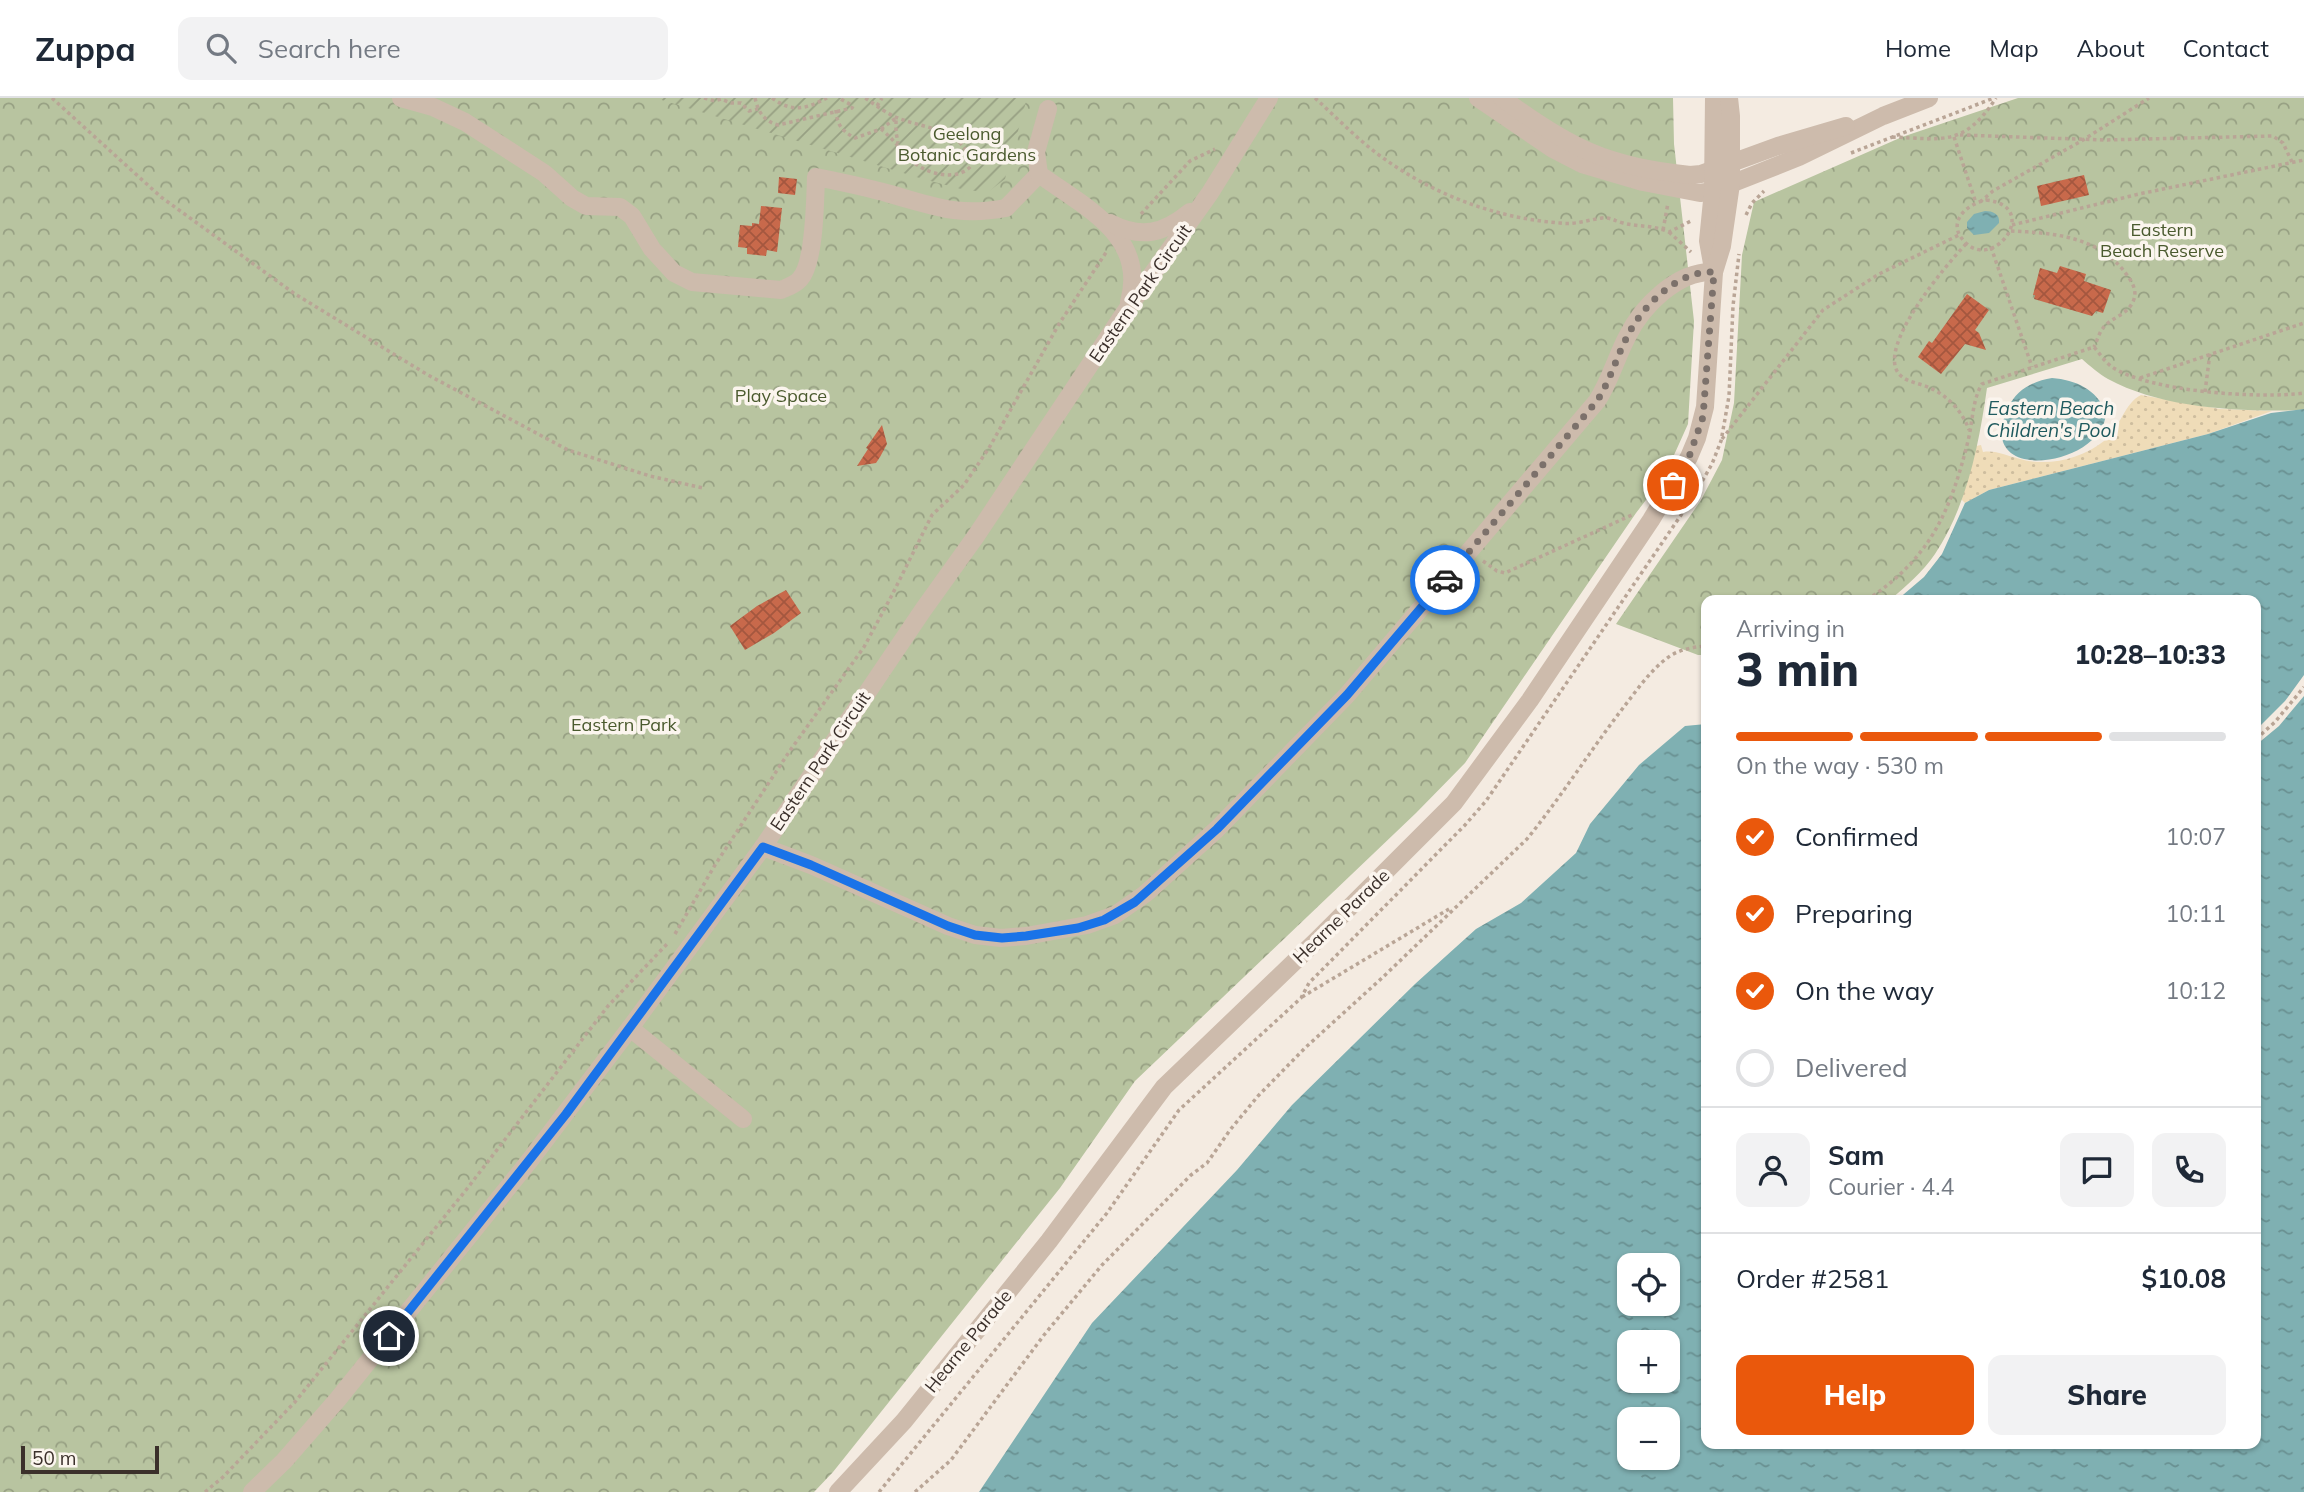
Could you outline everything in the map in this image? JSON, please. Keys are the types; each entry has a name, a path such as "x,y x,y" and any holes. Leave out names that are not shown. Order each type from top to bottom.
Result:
{"street":[{"path":"401,98 433,107 465,122 544,173 572,198 586,206 620,207 632,216 663,263 674,273 692,282 781,290 802,277 809,260 816,177 891,194 936,208 964,212 1006,208 1039,174"},
{"name":"Eastern Park Circuit","path":"252,1492 284,1461 338,1399 530,1160 631,1028 763,847 976,536 1123,315 1210,193 1269,98"},
{"path":"1478,98 1553,149 1582,164 1643,183 1700,192 1713,191 1807,154 1883,116 1928,98"},
{"path":"1502,98 1555,135 1582,150 1644,169 1690,175 1883,116"},
{"name":"Hearne Parade","path":"838,1492 904,1421 1049,1241 1164,1087 1454,803 1516,719 1651,520 1681,472 1700,426 1704,407 1714,272 1723,246 1713,191 1714,98"},
{"name":"Hearne Parade","path":"1718,220 1731,184 1729,98"},
{"path":"1048,109 1036,152 1039,174 1123,234 1160,231 1186,215 1210,193"},
{"path":"1123,234 1133,277 1123,315"},
{"path":"763,847 975,935 1002,938 1026,936 1087,925 1115,915 1145,894 1217,829 1347,695 1597,401 1626,337 1643,313 1675,283 1695,274 1714,272"},
{"path":"631,1028 743,1119"}],"path":[{"path":"52,98 161,197 295,294 428,375 568,450 650,476 703,488"},
{"path":"704,98 715,101 721,98 731,103 741,103 749,111 758,109"},
{"path":"755,98 758,109 768,122 778,125 852,108 853,106 839,98"},
{"path":"772,98 785,106 798,109 827,98"},
{"path":"865,98 896,118 944,133 961,143 969,152 971,166 967,172 955,176 932,172 913,162 881,129"},
{"path":"877,106 882,98"},
{"path":"1315,98 1378,155 1431,188 1482,208 1520,218 1564,224 1609,218 1669,232 1701,216 1743,225 1752,203 1772,186"},
{"path":"1960,135 1979,118 1995,98"},
{"path":"1843,157 1995,98"},
{"path":"1978,202 1992,201 2001,204 2011,216 2012,225 2007,237 1991,247 1976,249 1966,244 1959,235 1959,217 1966,208 2149,98"},
{"path":"836,110 840,128 855,138 881,129 896,118"},
{"path":"896,118 899,145"},
{"path":"1891,137 1931,140 1960,135 2083,140 2273,136 2283,143 2292,162"},
{"path":"1954,137 1978,202"},
{"path":"205,1492 223,1477 295,1402 467,1190 608,1006 672,939 759,797 864,647 932,515 964,485 989,448 1077,295 1111,245 1187,164 1198,156 1213,151 1218,145"},
{"path":"2012,225 2139,194 2304,160"},
{"path":"1873,595 1906,569 1928,544 1942,521 1970,435 1975,395 1982,384 2094,347 2104,326 2121,316 2134,300 2134,288 2127,275 2106,253 2084,241 2049,233 2011,231"},
{"path":"1740,251 1733,306 1729,396 1721,441 1823,310 1879,274 1959,235"},
{"path":"1966,244 1941,271 1914,312 1897,343 1894,364 1904,378 1929,387 1951,403 1965,421 1970,435"},
{"path":"1991,247 2032,367"},
{"path":"2140,378 2304,323"},
{"path":"2094,347 2110,365 2140,378 2205,392 2304,393"},
{"path":"2205,392 2210,354"},
{"path":"1470,551 1497,571 1505,573 1636,513 1651,520"},
{"path":"915,1492 951,1460 1044,1335 1102,1265 1191,1175 1207,1163 1258,1096 1306,1046 1527,839 1589,753 1653,672 1672,655 1701,647"},
{"path":"2261,735 2304,687"},
{"path":"879,1492 1096,1228 1187,1102 1301,998 1453,908"}],"sand":[{"path":"2141,395 2220,409 2272,411 2208,434 1989,490 1965,503 1960,498 1976,446 1981,445 1983,452 2031,461 2053,462 2075,457 2104,441 2130,404"}],"green space":[{"name":"Eastern Park","path":"0,98 1673,98 1674,144 1694,321 1688,424 1665,475 1636,513 1465,763 1135,1081 1060,1188 833,1472 814,1492 0,1492"},
{"name":"Geelong Botanic Gardens","path":"655,98 1027,98 1005,179 988,192 965,190 923,179"},
{"name":"Eastern Beach Reserve","path":"2018,98 2304,98 2304,410 2229,409 2178,403 2130,389 2105,377 2082,359 1987,388 1970,474 1956,516 1930,561 1895,595 1701,595 1701,655 1616,624 1701,500 1722,460 1734,403 1742,255 1754,202 1902,137"}],"water":[{"path":"1985,211 1995,214 1999,223 1989,233 1974,235 1967,228 1967,222 1974,214"},
{"name":"Eastern Beach Children's Pool","path":"2052,378 2077,384 2097,397 2106,412 2100,431 2085,446 2065,456 2043,460 2022,458 2008,450 2002,433 2008,408 2026,387"},
{"path":"2304,409 2304,1492 979,1492 1092,1323 1237,1170 1292,1105 1415,984 1476,929 1521,903 1576,853 1590,824 1639,765 1685,726 1701,724 1701,1449 2261,1449 2261,595 1903,595 1924,577 1942,554 1965,503 1989,490 2208,434 2271,413"}],"pier":[{"path":"2304,675 2304,696 2279,726 2261,741 2261,725 2285,701"}],"building":[{"path":"2084,175 2089,195 2041,206 2037,186"},
{"path":"779,177 797,179 795,195 778,193"},
{"path":"761,206 782,208 777,252 767,250 766,256 747,254 747,248 738,247 740,225 759,224"},
{"path":"2060,266 2086,274 2084,281 2111,290 2103,313 2096,311 2092,316 2034,299 2040,268 2057,273"},
{"path":"1967,294 1989,310 1975,330 1986,350 1965,344 1941,374 1918,357 1929,341 1932,343"},
{"path":"882,425 887,444 880,457 876,463 857,466 868,449 866,448"},
{"path":"786,590 801,613 745,650 730,626 757,606"}],"way so far":[{"path":"1445,580 1597,401 1626,337 1643,313 1675,283 1695,274 1714,272 1703,417 1689,457 1673,485"}],"route":[{"path":"389,1336 566,1114 763,847 975,935 1002,938 1026,936 1078,928 1104,920 1122,912 1135,902 1217,829 1347,695 1445,580"}],"park label":[{"name":"Play Space","path":"781,395"}]}
